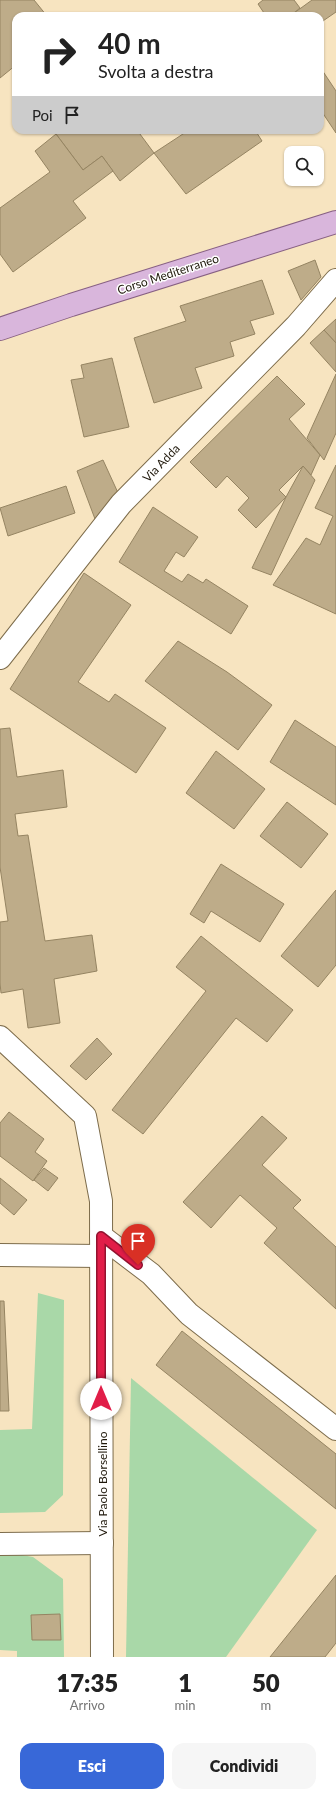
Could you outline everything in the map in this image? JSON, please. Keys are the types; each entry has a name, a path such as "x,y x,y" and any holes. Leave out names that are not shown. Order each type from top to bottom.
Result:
{"main road":[{"name":"Corso Mediterraneo","path":"0,329 71,305 336,222"}],"street":[{"name":"Via Adda","path":"0,658 122,504 296,326 336,280"},
{"name":"Via Paolo Borsellino","path":"0,1037 85,1116 101,1201 102,1657"},
{"path":"0,1255 101,1246 151,1274 189,1314 335,1425"},
{"path":"0,1544 102,1542"}],"green space":[{"path":"38,1293 64,1300 63,1495 45,1512 0,1513 0,1430 32,1429"},
{"path":"131,1378 317,1530 226,1657 126,1657"},
{"path":"0,1551 33,1557 63,1579 64,1657 17,1657 17,1651 0,1650"}],"building":[{"path":"0,0 34,0 44,12 12,12 12,68 0,78"},
{"path":"263,0 294,0 300,8 295,12 263,12 258,4"},
{"path":"312,0 336,0 336,12 324,20 324,12 296,12"},
{"path":"324,73 336,91 336,133 324,115"},
{"path":"56,134 140,134 154,153 120,181 102,156 83,170"},
{"path":"56,134 83,170 102,156 113,171 73,201 86,218 13,272 0,254 0,208 50,172 35,151"},
{"path":"183,134 258,134 262,141 186,194 154,153"},
{"path":"315,260 321,277 301,300 288,271"},
{"path":"262,280 274,314 250,321 255,334 230,342 234,356 195,368 202,388 154,403 134,338 186,321 180,306"},
{"path":"336,319 336,343 324,330"},
{"path":"324,330 336,343 336,372 310,343"},
{"path":"112,358 129,427 84,437 71,380 84,378 81,365"},
{"path":"336,374 336,433 324,460 307,438"},
{"path":"277,376 305,404 289,419 320,455 311,475 303,466 279,490 286,497 256,528 238,510 249,498 227,476 216,488 190,462"},
{"path":"103,460 119,495 95,519 77,471"},
{"path":"336,465 336,614 273,585 306,538 320,545 333,516 315,508"},
{"path":"303,466 315,480 271,575 252,568 286,497"},
{"path":"66,486 75,513 8,536 0,508"},
{"path":"153,507 198,537 184,557 176,552 164,571 182,582 188,574 203,583 206,579 248,606 231,634 119,562"},
{"path":"84,573 131,605 78,682 109,702 115,694 166,728 136,773 10,689"},
{"path":"178,641 227,672 272,705 238,750 145,681"},
{"path":"295,720 336,747 336,805 270,762"},
{"path":"10,728 17,777 63,770 67,807 15,814 18,836 28,835 45,941 92,935 97,971 54,979 60,1023 28,1028 23,989 1,993 0,983 0,922 8,921 0,867 0,729"},
{"path":"216,751 265,789 234,829 186,793"},
{"path":"287,802 328,834 301,868 260,836"},
{"path":"221,864 284,904 260,942 211,911 204,923 190,914"},
{"path":"336,890 336,965 318,987 281,956"},
{"path":"201,936 293,1010 267,1042 236,1018 143,1134 112,1110 206,991 176,967"},
{"path":"97,1038 112,1054 86,1080 70,1066"},
{"path":"9,1112 44,1139 35,1152 47,1161 33,1181 0,1156 0,1123"},
{"path":"262,1116 287,1138 262,1165 301,1200 293,1208 336,1247 336,1309 264,1243 277,1228 240,1195 211,1228 183,1202"},
{"path":"44,1168 58,1178 48,1191 34,1180"},
{"path":"0,1178 27,1200 14,1215 0,1203"},
{"path":"0,1301 4,1301 9,1411 0,1411"},
{"path":"182,1331 336,1454 336,1509 156,1365"},
{"path":"336,1575 336,1643 325,1657 270,1657"},
{"path":"60,1614 61,1640 32,1640 31,1615"}],"route":[{"path":"101,1399 101,1236 138,1265"}]}
